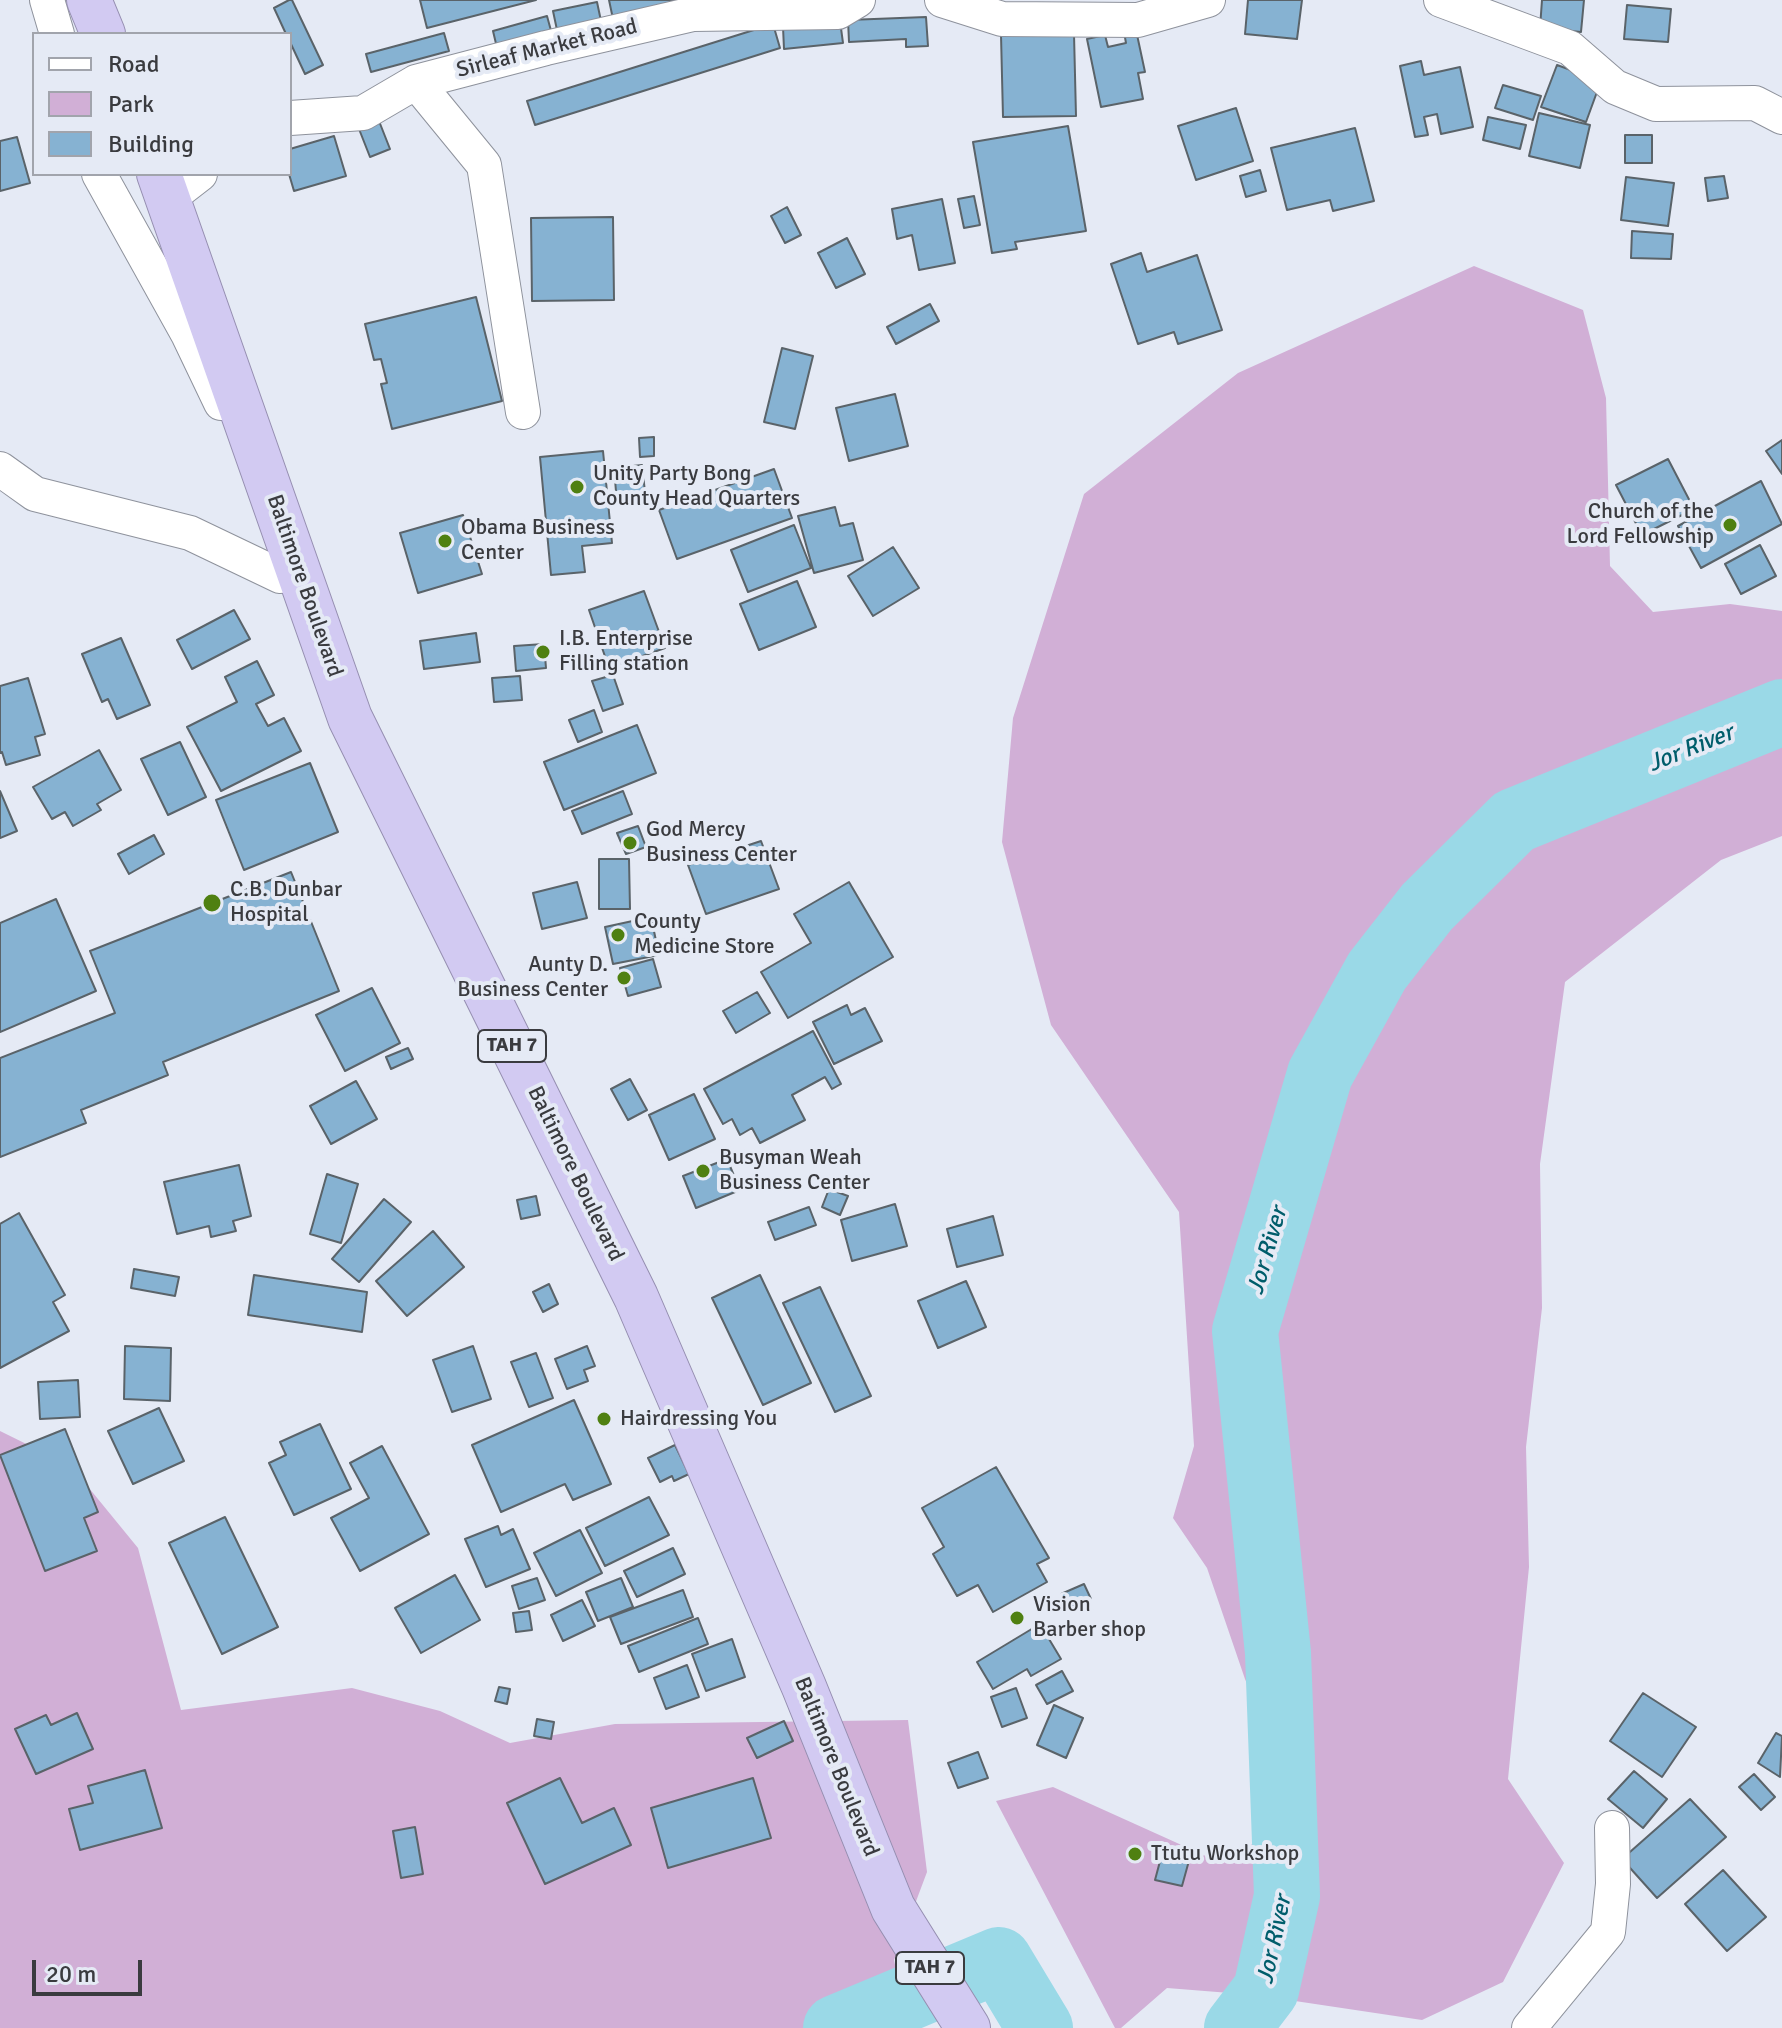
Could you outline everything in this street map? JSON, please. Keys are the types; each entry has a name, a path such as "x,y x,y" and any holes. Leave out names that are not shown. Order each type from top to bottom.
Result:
{"highway":[{"path":"89,0 102,32"},
{"name":"Baltimore Boulevard","path":"176,182 350,718 636,1297 804,1687 893,1908 968,2028"}],"street":[{"path":"47,0 56,32"},
{"name":"Sirleaf Market Road","path":"292,118 363,113 416,82 693,14 838,12 858,0"},
{"path":"942,0 1002,19 1138,20 1208,0"},
{"path":"1441,0 1570,48 1615,87 1656,104 1755,103 1782,117"},
{"path":"416,82 484,165 523,412"},
{"path":"100,176 188,334 252,468 280,576 350,718"},
{"path":"0,469 35,494 190,533 280,576"},
{"path":"1529,2028 1608,1932 1613,1884 1612,1828"}],"green space":[{"path":"1474,266 1583,310 1606,398 1610,566 1653,612 1730,604 1782,611 1782,836 1721,860 1565,982 1540,1164 1542,1308 1526,1447 1529,1567 1508,1779 1564,1863 1503,1982 1422,2020 1255,1995 1167,1988 1121,2028 1115,2028 996,1801 1053,1787 1217,1861 1292,1825 1270,1740 1245,1679 1207,1568 1173,1518 1194,1446 1179,1212 1051,1025 1002,842 1013,718 1084,494 1238,373"},
{"path":"0,1431 71,1466 138,1548 181,1710 352,1688 440,1711 510,1743 615,1724 908,1720 927,1872 894,1960 909,2028 0,2028"}],"building":[{"path":"292,0 323,65 305,74 292,46 292,32 285,32 274,8"},
{"path":"420,0 536,0 427,28"},
{"path":"609,0 674,0 675,6 613,19"},
{"path":"1248,0 1302,0 1297,39 1245,34"},
{"path":"1542,0 1584,0 1581,32 1540,28"},
{"path":"597,2 601,21 557,30 553,11"},
{"path":"1627,5 1671,9 1668,42 1624,39"},
{"path":"547,16 553,38 498,52 493,31"},
{"path":"926,17 928,46 906,47 906,39 849,42 848,20"},
{"path":"840,21 843,43 784,49 783,27"},
{"path":"773,24 780,48 535,125 527,101"},
{"path":"1136,30 1145,72 1138,73 1143,99 1101,107 1087,39 1105,35 1108,47 1126,43 1124,32"},
{"path":"444,33 449,51 371,72 366,54"},
{"path":"1074,34 1076,116 1003,117 1001,35"},
{"path":"1421,61 1424,75 1460,67 1473,127 1441,134 1437,114 1424,117 1428,135 1415,137 1400,66"},
{"path":"1557,65 1601,81 1586,122 1541,107"},
{"path":"1503,85 1541,96 1533,120 1495,108"},
{"path":"1236,108 1253,161 1196,180 1178,126"},
{"path":"1539,113 1590,125 1580,168 1529,156"},
{"path":"1488,117 1526,125 1520,149 1483,140"},
{"path":"379,121 390,149 370,157 359,129"},
{"path":"1068,126 1086,231 1015,242 1017,249 992,253 973,142"},
{"path":"1355,128 1374,201 1333,211 1330,200 1287,210 1271,148"},
{"path":"1625,135 1652,135 1652,163 1625,163"},
{"path":"334,136 346,176 294,191 290,176 292,176 292,148"},
{"path":"17,137 30,183 0,191 0,141"},
{"path":"1260,170 1266,191 1246,197 1240,176"},
{"path":"1724,176 1728,198 1708,201 1705,178"},
{"path":"1626,177 1674,183 1668,226 1621,220"},
{"path":"974,196 980,225 964,228 958,199"},
{"path":"942,199 955,263 919,270 912,235 897,239 892,209"},
{"path":"787,207 801,235 785,243 771,216"},
{"path":"613,217 614,300 532,301 531,218"},
{"path":"1632,231 1673,234 1671,259 1631,258"},
{"path":"847,238 865,274 836,288 818,253"},
{"path":"1141,253 1147,272 1197,255 1222,330 1178,344 1174,332 1138,344 1111,264"},
{"path":"476,297 502,401 392,429 381,384 387,383 381,359 374,360 365,324"},
{"path":"930,304 939,321 896,344 887,327"},
{"path":"782,348 813,356 795,429 764,422"},
{"path":"895,394 908,446 849,461 836,408"},
{"path":"654,437 654,456 640,457 639,438"},
{"path":"1782,440 1782,474 1766,451"},
{"path":"603,451 612,543 582,546 585,572 551,575 540,457"},
{"path":"1668,459 1694,509 1642,535 1616,485"},
{"path":"642,465 646,501 617,503 614,468"},
{"path":"774,469 792,518 677,559 659,510"},
{"name":"Church of the Lord Fellowship","path":"1761,481 1782,524 1701,568 1678,526"},
{"path":"835,507 840,526 853,523 863,560 814,573 798,516"},
{"path":"463,515 482,574 418,593 400,533"},
{"path":"794,525 811,568 748,592 731,550"},
{"path":"1760,545 1776,576 1741,594 1725,564"},
{"path":"893,547 919,588 873,616 848,576"},
{"path":"797,581 816,627 759,650 740,604"},
{"path":"644,591 665,648 609,668 589,610"},
{"path":"234,610 250,639 192,669 177,640"},
{"path":"476,633 480,662 424,669 420,641"},
{"path":"121,638 150,705 117,719 108,699 102,702 82,654"},
{"path":"544,644 546,668 516,671 514,646"},
{"path":"257,661 274,695 256,704 268,726 284,718 301,751 221,791 187,727 237,702 225,677"},
{"path":"613,675 623,704 603,711 592,681"},
{"path":"520,676 522,700 494,702 492,678"},
{"path":"28,678 45,734 35,737 40,755 6,765 0,753 0,686"},
{"path":"594,710 602,732 578,742 569,720"},
{"path":"637,725 656,773 564,810 544,762"},
{"path":"180,742 206,797 168,815 141,759"},
{"path":"99,750 121,790 97,804 101,810 73,826 65,812 52,819 33,787"},
{"path":"310,763 338,832 244,870 216,800"},
{"path":"0,791 17,831 0,838"},
{"path":"623,791 632,814 582,834 572,811"},
{"path":"638,826 646,847 626,854 617,833"},
{"path":"154,835 164,854 129,874 118,854"},
{"path":"761,841 779,889 706,914 688,865"},
{"path":"599,859 629,859 630,909 599,909"},
{"path":"291,872 339,991 163,1062 168,1075 81,1110 86,1123 0,1157 0,1058 115,1013 90,951"},
{"path":"577,882 587,918 542,929 533,893"},
{"path":"849,882 893,957 788,1018 761,972 811,943 794,914"},
{"path":"56,899 96,991 0,1032 0,923"},
{"path":"651,917 659,955 613,964 605,927"},
{"path":"653,959 661,987 628,996 620,968"},
{"path":"372,988 400,1043 345,1071 316,1015"},
{"path":"757,992 770,1013 736,1033 723,1011"},
{"path":"847,1005 851,1015 865,1008 882,1041 834,1064 813,1022"},
{"path":"813,1031 841,1084 832,1089 825,1077 792,1095 805,1120 760,1143 752,1128 740,1135 732,1119 723,1124 704,1089"},
{"path":"408,1048 413,1059 391,1069 386,1057"},
{"path":"630,1079 647,1110 628,1120 611,1089"},
{"path":"356,1081 377,1119 331,1144 310,1106"},
{"path":"694,1094 715,1139 669,1160 649,1115"},
{"path":"727,1159 740,1190 696,1208 683,1176"},
{"path":"239,1165 251,1216 233,1221 236,1231 211,1237 209,1226 177,1234 164,1182"},
{"path":"327,1174 358,1184 341,1243 310,1234"},
{"path":"829,1189 848,1196 840,1215 822,1207"},
{"path":"536,1196 540,1215 521,1219 517,1200"},
{"path":"384,1199 411,1222 359,1282 332,1259"},
{"path":"895,1204 907,1246 852,1261 841,1220"},
{"path":"809,1207 816,1225 775,1240 768,1222"},
{"path":"19,1213 65,1295 53,1302 69,1331 0,1368 0,1224"},
{"path":"993,1216 1003,1255 957,1267 947,1229"},
{"path":"433,1231 464,1267 407,1316 376,1281"},
{"path":"134,1269 179,1277 175,1296 131,1288"},
{"path":"254,1275 367,1292 362,1332 248,1315"},
{"path":"760,1275 811,1383 763,1405 712,1298"},
{"path":"966,1281 986,1327 938,1348 918,1301"},
{"path":"549,1284 558,1304 543,1312 533,1292"},
{"path":"820,1287 871,1396 835,1412 783,1303"},
{"path":"125,1346 171,1348 170,1401 124,1399"},
{"path":"473,1346 491,1399 452,1412 433,1360"},
{"path":"587,1346 595,1366 584,1370 588,1381 567,1389 555,1359"},
{"path":"536,1353 553,1398 529,1407 511,1362"},
{"path":"78,1380 80,1417 40,1419 38,1382"},
{"path":"574,1400 611,1484 573,1500 565,1484 501,1512 472,1445"},
{"path":"159,1408 184,1461 133,1484 108,1431"},
{"path":"320,1424 351,1489 294,1515 269,1463 286,1455 280,1442"},
{"path":"65,1429 98,1512 84,1518 97,1551 45,1571 0,1455"},
{"path":"675,1445 689,1474 674,1481 672,1476 660,1482 648,1458"},
{"path":"382,1446 429,1534 360,1571 331,1518 369,1498 350,1463"},
{"path":"996,1467 1049,1558 1037,1564 1047,1582 993,1612 978,1585 957,1596 933,1554 944,1547 922,1508"},
{"path":"649,1497 669,1535 605,1566 586,1528"},
{"path":"225,1517 278,1627 222,1654 169,1543"},
{"path":"498,1526 501,1535 513,1529 530,1569 486,1587 465,1539"},
{"path":"580,1530 602,1573 556,1596 534,1553"},
{"path":"673,1548 685,1574 637,1597 624,1571"},
{"path":"455,1575 480,1620 421,1653 395,1608"},
{"path":"537,1578 545,1600 519,1609 512,1586"},
{"path":"621,1578 633,1607 598,1621 586,1592"},
{"path":"1084,1584 1091,1599 1068,1609 1061,1594"},
{"path":"683,1590 693,1617 621,1644 610,1617"},
{"path":"582,1600 595,1626 563,1641 551,1615"},
{"path":"529,1611 532,1630 516,1632 513,1613"},
{"path":"698,1618 708,1644 639,1672 628,1646"},
{"path":"1040,1624 1061,1659 1031,1676 1027,1669 993,1689 977,1662"},
{"path":"732,1639 745,1677 706,1691 692,1654"},
{"path":"687,1665 699,1697 666,1709 654,1678"},
{"path":"1062,1671 1073,1691 1047,1704 1036,1685"},
{"path":"499,1687 510,1689 507,1704 495,1701"},
{"path":"1016,1688 1027,1718 1002,1727 991,1697"},
{"path":"1643,1693 1696,1727 1662,1777 1610,1741"},
{"path":"1054,1705 1083,1718 1066,1758 1037,1745"},
{"path":"77,1713 93,1749 36,1774 15,1729 46,1715 51,1725"},
{"path":"537,1719 554,1722 551,1739 534,1736"},
{"path":"784,1721 793,1741 757,1758 747,1738"},
{"path":"1776,1733 1782,1736 1780,1777 1758,1763"},
{"path":"978,1752 988,1778 958,1788 948,1763"},
{"path":"145,1770 162,1828 80,1850 69,1809 93,1803 88,1786"},
{"path":"1634,1771 1667,1799 1643,1828 1608,1799"},
{"path":"1754,1774 1775,1797 1761,1810 1739,1787"},
{"path":"560,1778 582,1823 614,1808 631,1845 545,1884 507,1803"},
{"path":"753,1778 771,1838 668,1868 651,1808"},
{"path":"1690,1799 1726,1837 1657,1898 1622,1859"},
{"path":"415,1827 423,1874 401,1878 393,1831"},
{"path":"1163,1850 1190,1857 1182,1886 1155,1880"},
{"path":"1723,1870 1766,1917 1727,1951 1685,1904"}],"waterway":[{"name":"Jor River","path":"1237,2028 1266,1990 1287,1896 1278,1653 1245,1331 1320,1074 1377,971 1427,907 1514,821 1782,712"},
{"name":"Jor River","path":"836,2028 999,1960 1040,2028"}],"place":[{"name":"Unity Party Bong County Head Quarters","path":"577,487"},
{"name":"Church of the Lord Fellowship","path":"1730,525"},
{"name":"Obama Business Center","path":"445,541"},
{"name":"I.B. Enterprise Filling station","path":"543,652"},
{"name":"God Mercy Business Center","path":"630,843"},
{"name":"C.B. Dunbar Hospital","path":"212,903"},
{"name":"County Medicine Store","path":"618,935"},
{"name":"Aunty D. Business Center","path":"624,978"},
{"name":"Busyman Weah Business Center","path":"703,1171"},
{"name":"Hairdressing You","path":"604,1419"},
{"name":"Vision Barber shop","path":"1017,1618"},
{"name":"Ttutu Workshop","path":"1135,1854"}]}
